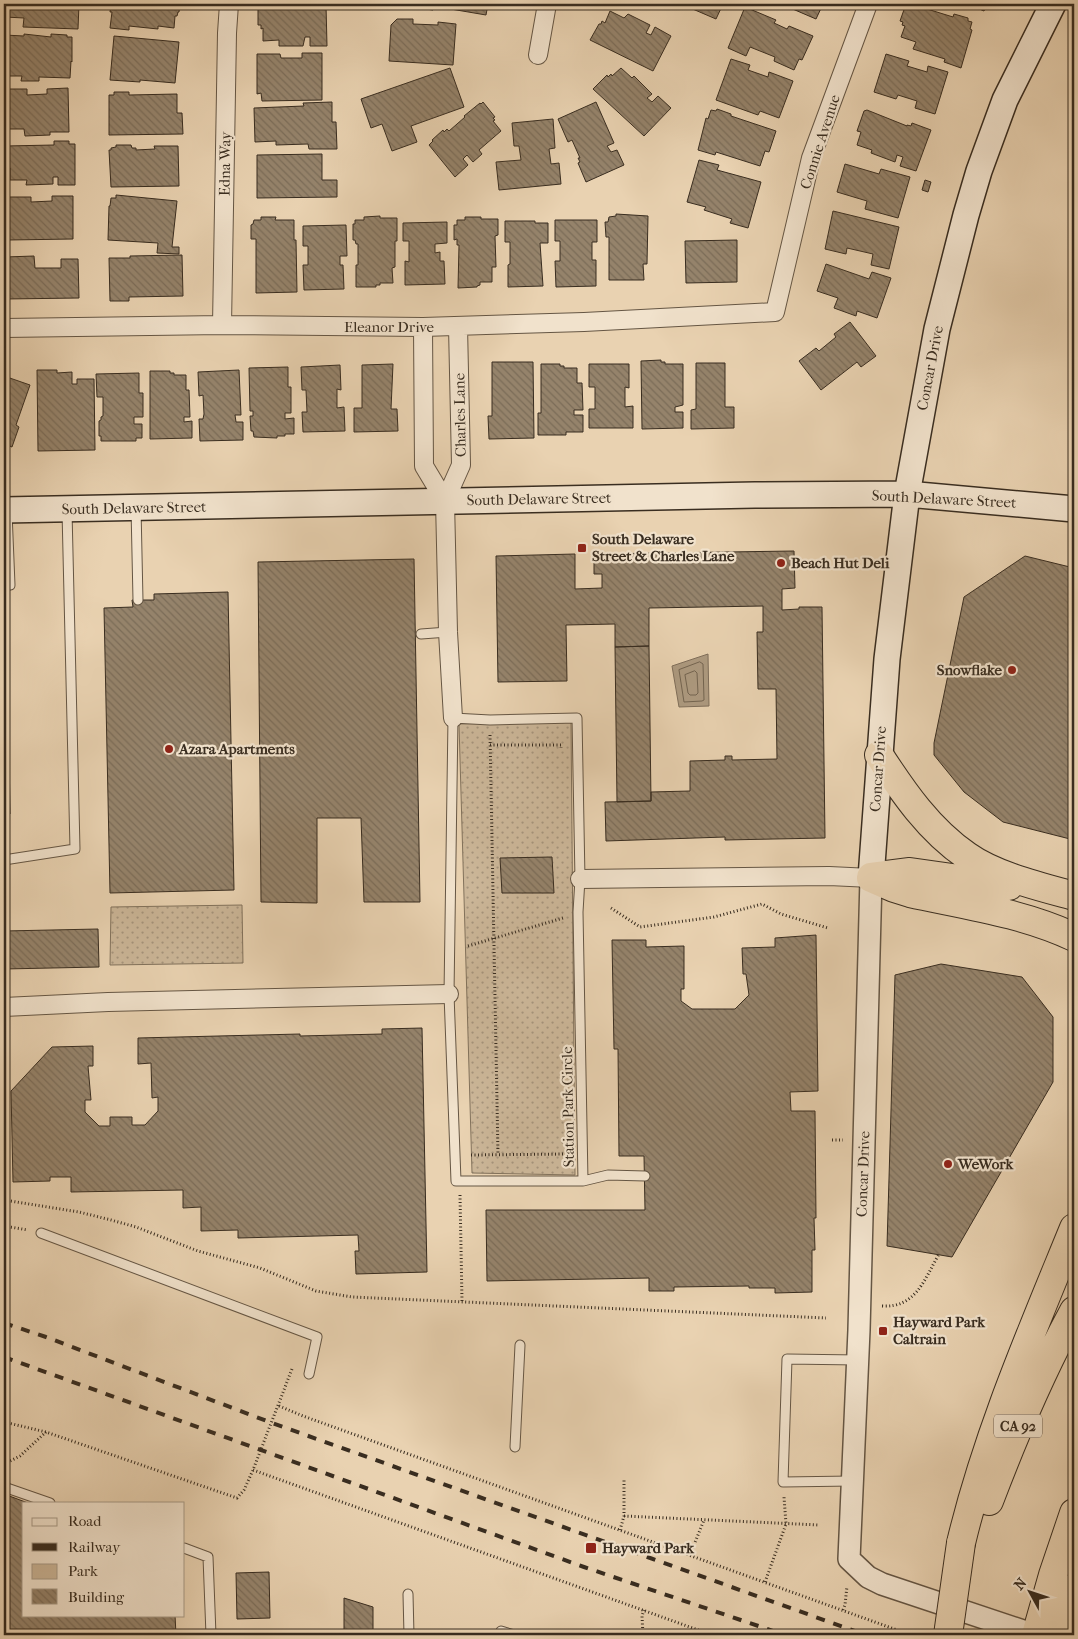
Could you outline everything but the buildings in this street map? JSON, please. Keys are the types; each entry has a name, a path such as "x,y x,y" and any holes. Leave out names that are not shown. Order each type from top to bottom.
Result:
{"highway":[{"path":"879,755 900,788 921,813 943,837 967,856 995,872 1069,895"},
{"path":"871,878 910,872 1069,895"},
{"path":"871,878 910,893 1048,925 1074,937"},
{"path":"968,1545 977,1482 998,1419 1074,1228"},
{"name":"CA 92","path":"950,1635 968,1545 994,1490 1022,1417 1074,1311"},
{"path":"1058,1635 1074,1513"},
{"path":"1036,1635 1064,1582"}],"main road":[{"name":"Concar Drive","path":"871,878 887,659 907,494 937,328 968,206 979,171 1005,100 1053,4"},
{"name":"South Delaware Street","path":"5,510 755,495 907,494 1074,509"}],"street":[{"name":"Edna Way","path":"222,325 229,4"},
{"path":"538,55 547,4"},
{"name":"Connie Avenue","path":"775,312 811,158 868,4"},
{"name":"Eleanor Drive","path":"4,328 222,325 423,328 775,312"},
{"name":"Charles Lane","path":"445,501 461,465 458,326"},
{"path":"423,328 424,466 445,501 448,632 453,718"},
{"path":"580,879 829,876 871,878"},
{"name":"Concar Drive","path":"871,878 858,1360 849,1559 868,1577 882,1584 1036,1635"},
{"path":"4,1008 108,1002 449,994"}],"lane":[{"path":"136,508 138,600"},
{"path":"4,860 75,849 66,509"},
{"path":"4,586 10,585 5,510"},
{"path":"421,634 448,632"},
{"path":"453,718 449,994 456,1181 460,1181"},
{"name":"Station Park Circle","path":"453,718 490,720 577,718 580,879 578,912 583,1181 460,1181"},
{"path":"583,1181 608,1175 644,1176"},
{"path":"41,1233 317,1337 309,1374"},
{"path":"515,1447 520,1345"},
{"path":"853,1481 783,1482 787,1359 858,1360"},
{"path":"4,1487 47,1502"},
{"path":"185,1548 208,1557 210,1635"},
{"path":"408,1594 409,1635"},
{"path":"501,1631 514,1635"}],"path":[{"path":"490,736 498,1155"},
{"path":"490,745 560,745 561,754"},
{"path":"611,908 640,927 714,917 762,904 781,914 828,928"},
{"path":"468,946 564,917 565,927"},
{"path":"832,1140 846,1140"},
{"path":"471,1155 568,1154"},
{"path":"460,1181 462,1302"},
{"path":"4,1200 78,1212 136,1227 198,1251 260,1268 316,1291 352,1297 826,1318"},
{"path":"4,1226 13,1226 41,1233"},
{"path":"878,1305 891,1306 909,1301 919,1290 939,1254"},
{"path":"4,1422 46,1432 237,1498 244,1490 253,1470 300,1349 314,1352"},
{"path":"279,1406 897,1630 896,1635"},
{"path":"4,1464 20,1456 46,1432"},
{"path":"253,1470 712,1635"},
{"path":"620,1530 624,1516 624,1478"},
{"path":"765,1582 786,1524 783,1482"},
{"path":"624,1516 819,1525"},
{"path":"690,1555 704,1520"},
{"path":"642,1635 642,1616 644,1610"}],"green space":[{"path":"571,721 575,1175 472,1173 459,724"},
{"path":"242,905 243,963 110,965 111,907"}],"water":[{"path":"708,654 709,706 679,707 672,666"}],"railway":[{"path":"4,1323 46,1337 272,1423 866,1635"},
{"path":"4,1357 584,1567 785,1635"}],"place":[{"name":"South Delaware Street & Charles Lane","path":"582,548"},
{"name":"Beach Hut Deli","path":"781,563"},
{"name":"Snowflake","path":"1012,670"},
{"name":"Azara Apartments","path":"169,749"},
{"name":"WeWork","path":"948,1164"},
{"name":"Hayward Park Caltrain","path":"883,1331"},
{"name":"Hayward Park","path":"591,1548"}]}
